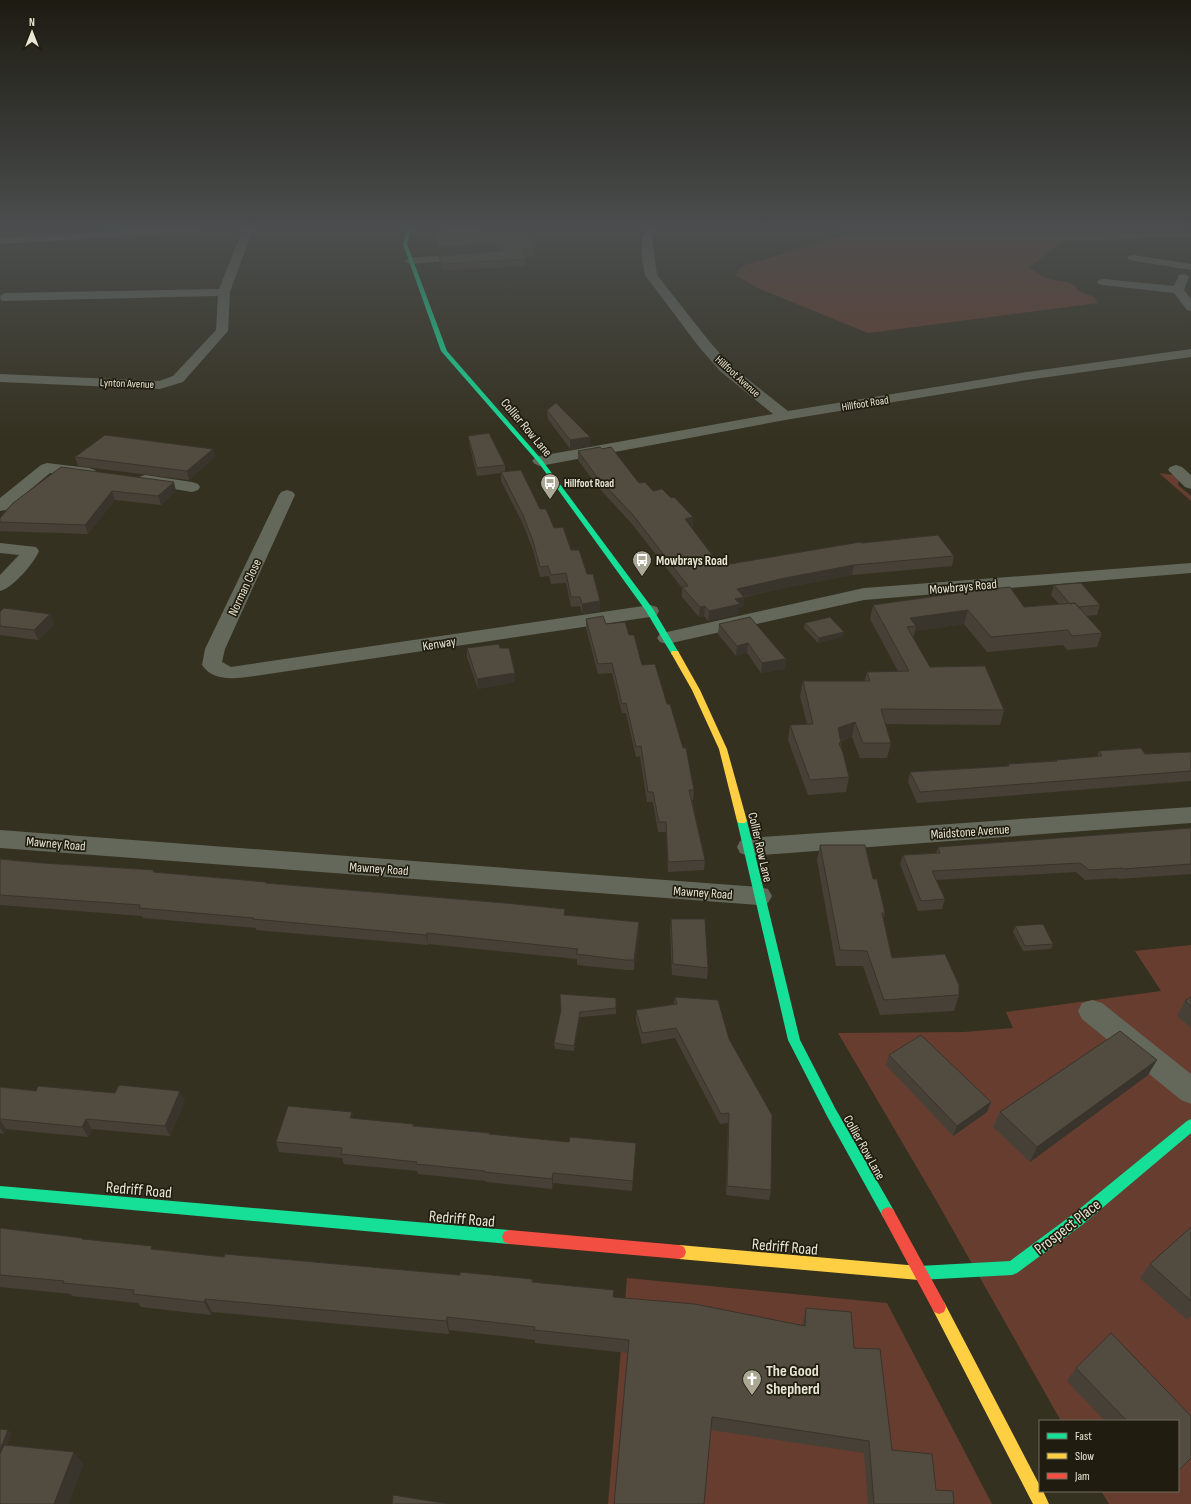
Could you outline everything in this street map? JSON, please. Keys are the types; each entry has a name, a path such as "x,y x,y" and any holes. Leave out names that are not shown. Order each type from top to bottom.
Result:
{"main road":[{"name":"Collier Row Lane","path":"424,299 444,351 540,461 650,611 696,690 723,749 749,847 759,896 794,1040 830,1112 922,1274 1041,1504"},
{"name":"Prospect Place","path":"922,1274 1012,1268 1077,1220 1191,1125"},
{"name":"Redriff Road","path":"0,1192 922,1274"}],"street":[{"name":"Lynton Avenue","path":"0,378 160,385 167,384 178,379 222,331 224,299"},
{"name":"Hillfoot Avenue","path":"670,299 704,344 725,368 784,416"},
{"name":"Hillfoot Road","path":"540,461 784,416 1027,376 1191,353"},
{"path":"0,506 47,468 101,475"},
{"path":"1176,470 1191,484"},
{"path":"131,479 192,486"},
{"name":"Norman Close","path":"228,673 212,665 215,649 287,495"},
{"path":"0,548 30,551 27,558 0,586"},
{"name":"Mowbrays Road","path":"667,638 864,594 1191,568"},
{"name":"Kenway","path":"228,673 650,611"},
{"name":"Maidstone Avenue","path":"749,847 1191,815"},
{"name":"Mawney Road","path":"0,839 759,896"},
{"path":"1092,1011 1191,1091"}],"shaded area":[{"path":"785,299 1095,299 1098,303 868,333"},
{"path":"1159,473 1174,475 1179,479 1178,485 1191,496 1191,501"},
{"path":"1191,945 1191,1504 1109,1504 1102,1492 1179,1492 1179,1420 1060,1420 936,1200 838,1033 964,1032 1013,1028 1006,1012 1161,991 1135,951"},
{"path":"627,1278 887,1303 992,1504 608,1504"}],"building":[{"path":"556,403 590,437 570,440 547,410"},
{"path":"489,433 505,465 477,468 468,436"},
{"path":"105,435 213,449 187,471 75,457"},
{"path":"600,447 602,449 611,447 639,483 645,482 653,491 662,489 671,498 674,497 693,517 685,519 715,559 717,558 724,565 860,542 938,535 954,556 854,565 785,578 737,589 744,597 735,599 740,604 709,611 705,606 700,607 682,587 688,586 633,515 597,477 578,451"},
{"path":"61,467 174,482 158,496 112,491 85,525 0,522 0,518 13,503"},
{"path":"521,470 540,509 546,509 554,528 563,527 571,550 579,550 587,574 593,574 600,601 582,604 580,597 571,597 566,573 551,575 548,566 540,567 533,541 523,515 501,472"},
{"path":"1081,583 1100,605 1078,607 1075,603 1070,604 1054,585"},
{"path":"1010,587 1024,607 1075,603 1102,633 1072,636 1068,630 991,637 968,610 910,618 916,626 907,627 930,667 985,666 1004,710 881,709 891,743 863,743 855,722 838,728 841,743 839,743 849,777 810,780 790,725 813,724 803,681 870,681 867,672 909,671 873,605"},
{"path":"4,608 50,614 34,630 0,626 0,612"},
{"path":"603,616 606,624 625,622 629,635 634,635 642,665 655,664 667,704 670,704 683,748 686,748 694,790 689,790 705,860 668,862 666,822 659,822 653,792 648,792 641,746 636,747 626,703 622,704 612,663 598,664 586,619"},
{"path":"750,617 786,659 762,663 748,643 737,646 719,624"},
{"path":"830,617 844,632 819,638 805,623"},
{"path":"499,644 500,648 509,648 515,673 477,679 467,648"},
{"path":"1141,748 1145,754 1191,752 1191,771 920,792 910,772 1009,766 1008,764 1102,756 1099,751"},
{"path":"1191,828 1191,864 1089,870 1080,863 932,871 945,899 921,901 903,855 940,853 938,847"},
{"path":"820,845 865,845 873,879 877,879 885,913 882,913 892,958 945,954 959,985 959,995 884,1000 867,951 840,950"},
{"path":"0,859 154,870 153,872 266,882 265,883 505,903 565,909 564,915 639,922 634,960 626,960 576,954 578,949 427,933 426,935 139,908 140,905 0,895"},
{"path":"671,919 705,919 708,968 673,964"},
{"path":"1043,924 1053,944 1025,946 1015,926"},
{"path":"560,994 616,998 616,1008 580,1012 574,1046 554,1043 561,1010"},
{"path":"675,997 718,1000 729,1039 772,1115 771,1190 727,1186 729,1113 721,1114 676,1028 642,1033 636,1010 677,1004"},
{"path":"1191,997 1191,1006 1185,1001"},
{"path":"1120,1031 1157,1060 1037,1147 1000,1112"},
{"path":"921,1035 991,1102 957,1126 889,1055"},
{"path":"119,1085 180,1091 165,1126 86,1119 82,1127 0,1119 0,1087 36,1091 38,1086 115,1093"},
{"path":"288,1106 352,1112 350,1118 413,1124 413,1126 569,1142 570,1137 636,1143 633,1181 553,1173 552,1179 484,1172 485,1171 416,1164 417,1162 341,1154 342,1148 276,1142"},
{"path":"1191,1227 1191,1301 1150,1264"},
{"path":"0,1228 82,1239 152,1246 151,1249 224,1257 225,1254 460,1275 460,1272 532,1279 532,1282 614,1290 613,1297 695,1304 805,1326 806,1308 851,1312 854,1348 880,1349 892,1450 932,1454 936,1490 953,1491 954,1504 874,1504 869,1441 712,1417 704,1504 614,1504 629,1340 534,1330 535,1327 447,1317 446,1321 205,1299 204,1302 133,1294 134,1290 0,1275"},
{"path":"1111,1333 1191,1416 1191,1458 1179,1470 1179,1420 1126,1420 1076,1368"},
{"path":"0,1429 8,1430 0,1450"},
{"path":"4,1445 74,1452 54,1504 0,1504 0,1454"},
{"path":"393,1495 449,1504 392,1504"}],"traffic: fast":[{"path":"425,299 444,351 540,461 650,611 675,653"},
{"path":"742,821 794,1040 831,1112 888,1213"},
{"path":"919,1273 1012,1268 1077,1220 1191,1125"},
{"path":"0,1192 509,1237"}],"traffic: slow":[{"path":"675,653 696,690 723,749 742,821"},
{"path":"679,1252 919,1273"},
{"path":"939,1307 1041,1504"}],"traffic: jam":[{"path":"888,1213 939,1307"},
{"path":"509,1237 679,1252"}],"place":[{"name":"Hillfoot Road","path":"550,500"},
{"name":"Mowbrays Road","path":"642,577"},
{"name":"The Good Shepherd","path":"752,1396"}]}
